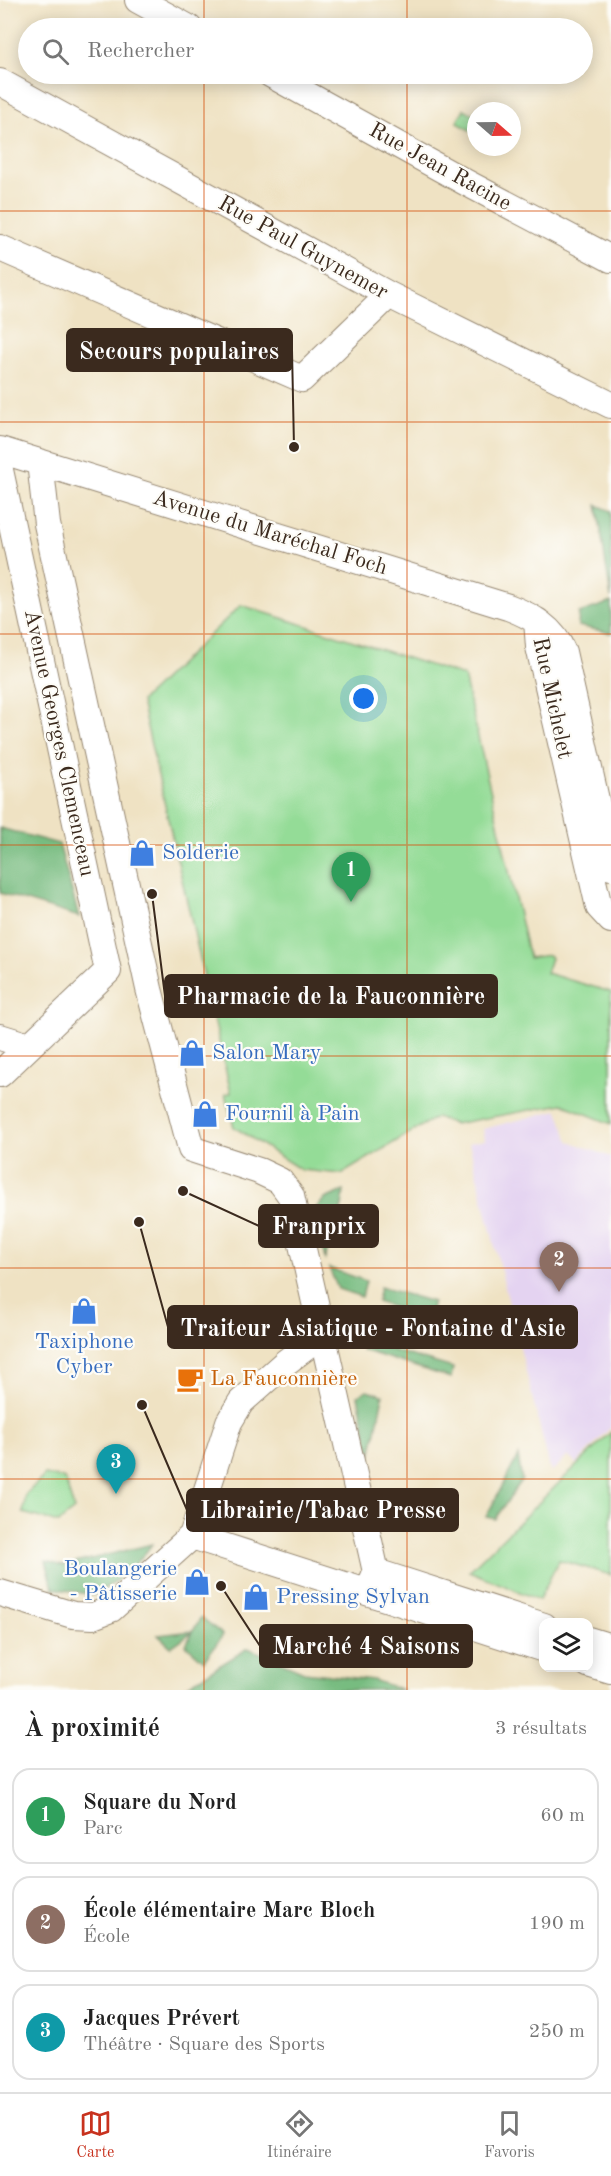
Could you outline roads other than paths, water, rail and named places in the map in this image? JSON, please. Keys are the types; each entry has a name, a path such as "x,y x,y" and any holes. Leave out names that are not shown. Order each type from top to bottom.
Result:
{"street":[{"path":"138,0 171,18"},
{"name":"Rue Paul Guynemer","path":"0,82 389,295 611,405"},
{"name":"Rue Jean Racine","path":"288,84 465,182 611,259"},
{"path":"0,248 302,379 389,295"},
{"name":"Avenue du Maréchal Foch","path":"0,450 508,607 537,621"},
{"name":"Avenue Georges Clemenceau","path":"40,462 47,524 149,989 191,1149 259,1171 280,1181 291,1196 321,1336"},
{"name":"Avenue Georges Clemenceau","path":"0,470 108,971"},
{"name":"Rue Michelet","path":"537,621 557,637 563,652 611,867"},
{"name":"Rue Michelet","path":"537,621 539,647 599,907 611,920"},
{"path":"0,1074 108,971 149,989"},
{"path":"0,1037 29,1046"},
{"path":"0,1593 73,1615 93,1616 111,1609 192,1536 235,1411 241,1402 286,1362 321,1336 372,1582"},
{"path":"192,1536 539,1625"},
{"path":"372,1582 539,1647"},
{"path":"593,1642 611,1647"},
{"path":"593,1666 611,1671"}],"place":[{"name":"Secours populaires","path":"294,447"},
{"name":"Solderie","path":"142,853"},
{"name":"Pharmacie de la Fauconnière","path":"152,894"},
{"name":"Square du Nord","path":"351,902"},
{"name":"Salon Mary","path":"192,1053"},
{"name":"Fournil à Pain","path":"205,1114"},
{"name":"Franprix","path":"183,1191"},
{"name":"Traiteur Asiatique - Fontaine d'Asie","path":"139,1222"},
{"name":"École élémentaire Marc Bloch","path":"559,1292"},
{"name":"Taxiphone Cyber","path":"84,1311"},
{"name":"La Fauconnière","path":"190,1379"},
{"name":"Librairie/Tabac Presse","path":"142,1405"},
{"name":"Jacques Prévert","path":"116,1494"},
{"name":"Boulangerie - Pâtisserie","path":"197,1582"},
{"name":"Marché 4 Saisons","path":"221,1586"},
{"name":"Pressing Sylvan","path":"256,1597"}]}
